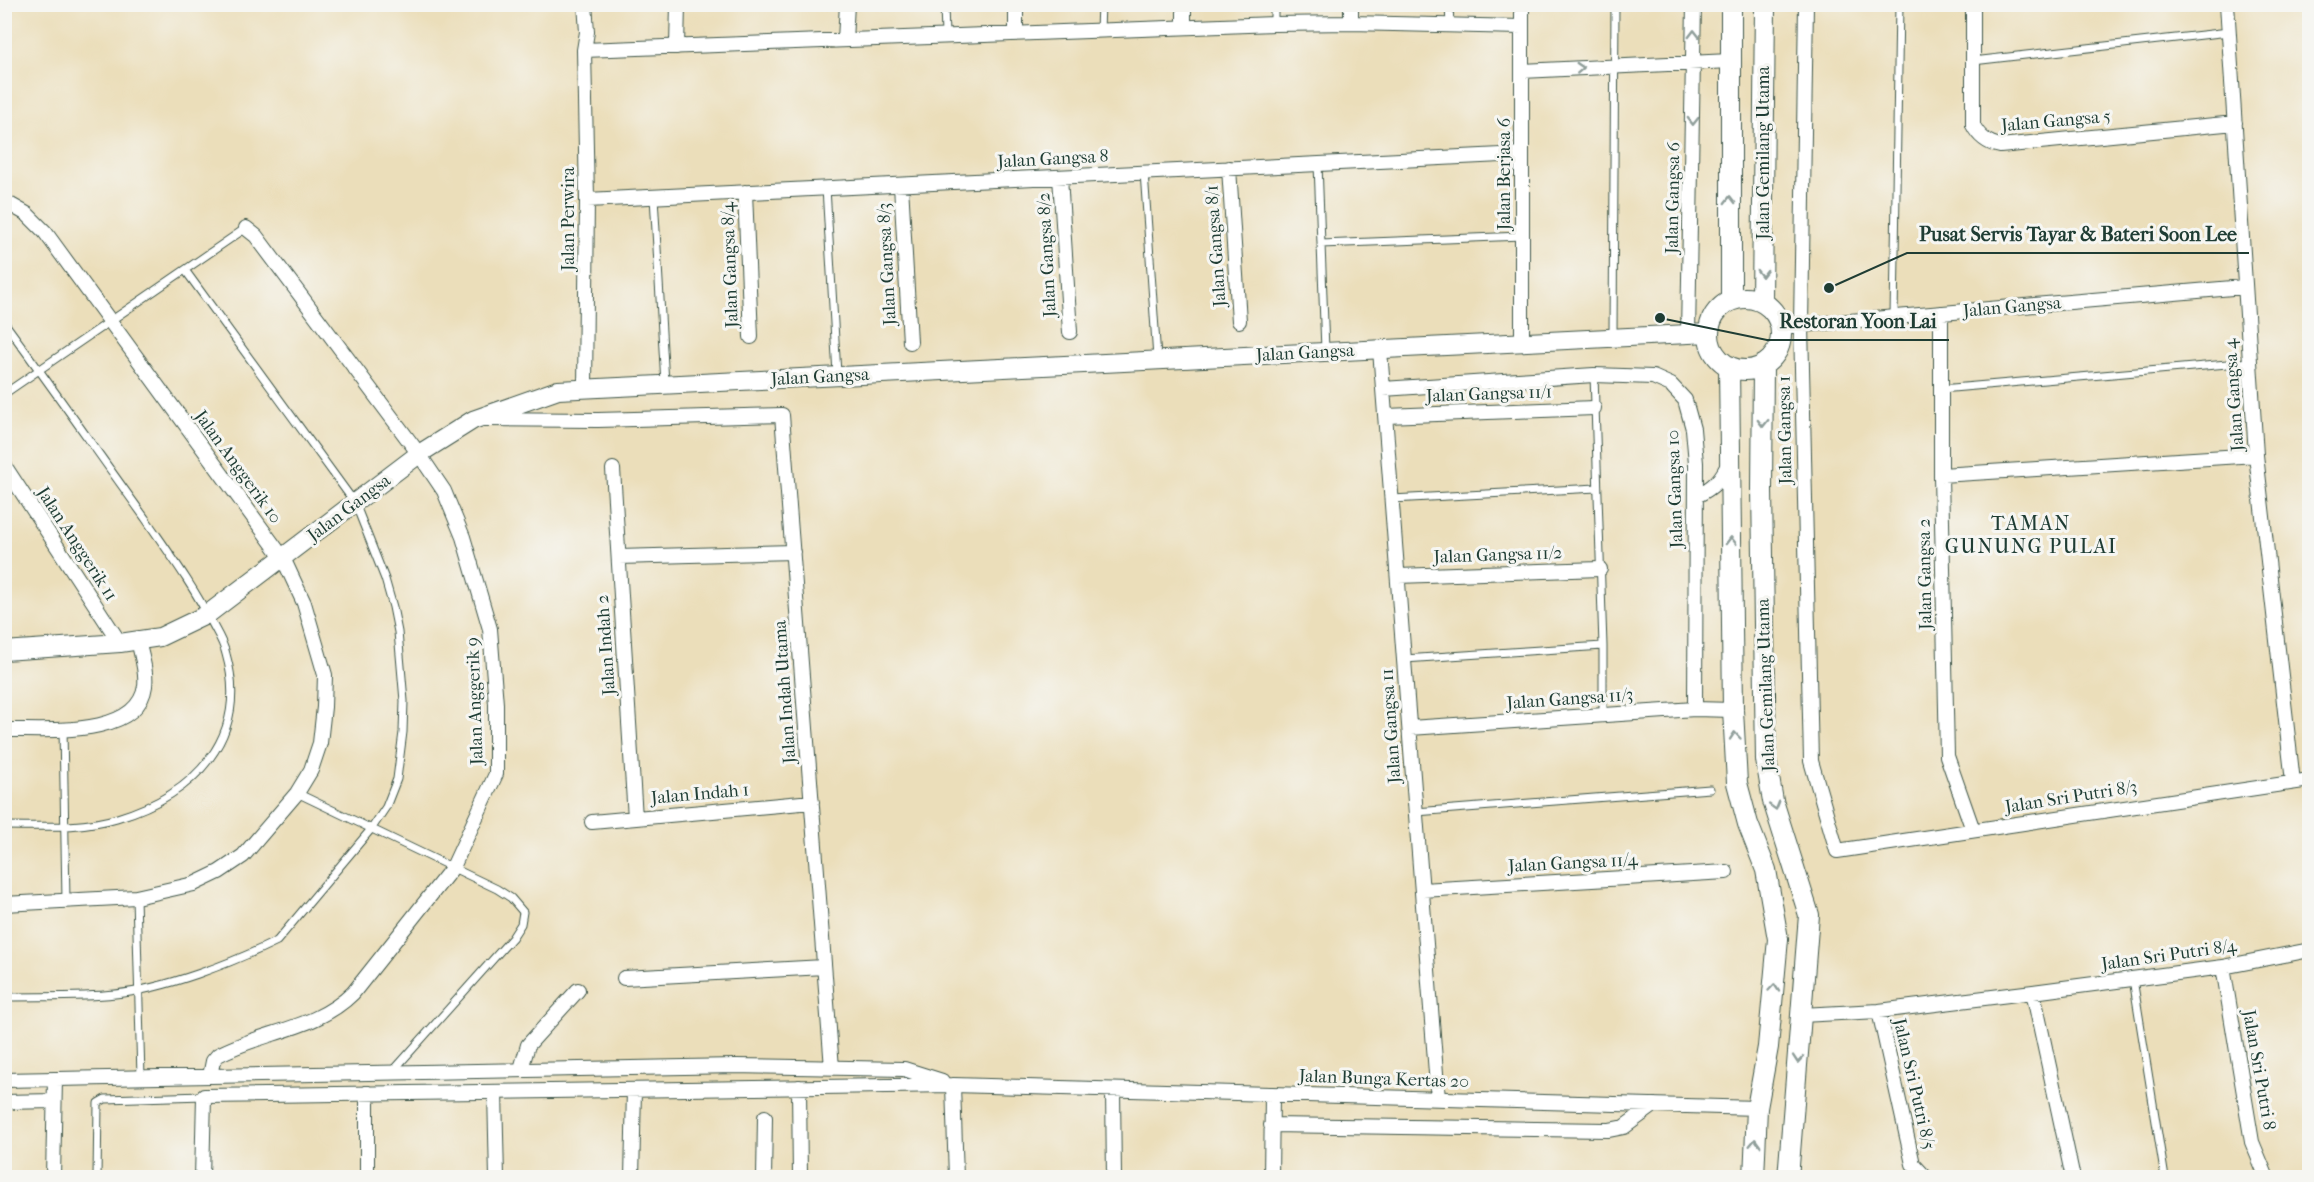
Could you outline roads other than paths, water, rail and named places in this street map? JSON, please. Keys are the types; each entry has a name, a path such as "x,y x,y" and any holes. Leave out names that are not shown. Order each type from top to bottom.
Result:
{"main road":[{"name":"Jalan Gemilang Utama","path":"1731,4 1731,300"},
{"name":"Jalan Gemilang Utama","path":"1762,302 1765,4"},
{"path":"1752,298 1762,302 1777,316 1781,338 1772,358 1763,365 1740,370 1719,359 1713,350 1709,333 1713,316 1721,306 1731,300 1752,298"},
{"name":"Jalan Gemilang Utama","path":"1763,365 1762,489 1766,760 1773,801 1809,915 1788,1178"},
{"name":"Jalan Gemilang Utama","path":"1729,366 1733,710 1737,746 1737,783 1748,824 1766,870 1778,939 1768,1047 1757,1108 1752,1175"}],"street":[{"name":"Jalan Perwira","path":"585,4 587,32 584,50 585,388"},
{"path":"677,47 678,4"},
{"path":"845,40 847,4"},
{"path":"1016,4 1016,33"},
{"path":"1184,4 1184,27"},
{"path":"1351,4 1351,23"},
{"name":"Jalan Berjasa 6","path":"1522,4 1522,342"},
{"name":"Jalan Gangsa 6","path":"1688,334 1694,4"},
{"name":"Jalan Gangsa 1","path":"1806,4 1801,325 1811,761 1837,851"},
{"name":"Jalan Gangsa 5","path":"1973,4 1972,125 1977,134 1992,144 2000,146 2235,123"},
{"name":"Jalan Gangsa 4","path":"2227,4 2256,455 2293,782"},
{"path":"584,50 1274,24 1351,23 1522,27"},
{"path":"1522,71 1730,61"},
{"name":"Jalan Gangsa 8","path":"586,201 1522,154"},
{"name":"Jalan Gangsa 8/1","path":"1229,168 1239,321"},
{"name":"Jalan Gangsa 8/2","path":"1060,177 1070,332"},
{"name":"Jalan Gangsa 8/3","path":"901,185 909,342"},
{"name":"Jalan Gangsa 8/4","path":"745,192 751,337"},
{"name":"Jalan Anggerik 10","path":"4,201 27,214 45,232 283,558 304,603 324,675 324,707 320,743 311,771 297,793 243,856 219,873 194,884 136,897 4,904"},
{"name":"Jalan Anggerik 9","path":"210,1076 213,1061 218,1055 313,1022 341,1004 367,977 453,867 496,774 496,704 490,629 463,537 444,491 419,454 256,236 246,228"},
{"name":"Jalan Gangsa","path":"1780,327 2244,287"},
{"name":"Jalan Gangsa 2","path":"1941,313 1941,475 1947,756 1973,830"},
{"name":"Jalan Gangsa","path":"4,651 160,637 208,614 419,454 480,417 558,390 1709,333"},
{"name":"Jalan Gangsa 11","path":"1380,350 1438,1099"},
{"name":"Jalan Gangsa 10","path":"1383,389 1594,375 1653,377 1671,385 1685,399 1693,429 1696,496 1695,708"},
{"name":"Jalan Gangsa 11/1","path":"1386,416 1594,408"},
{"name":"Jalan Indah Utama","path":"480,417 485,419 598,420 782,415 832,1068"},
{"path":"1941,475 2256,455"},
{"path":"1696,496 1718,482 1730,459"},
{"name":"Jalan Anggerik 11","path":"4,465 129,641 145,674 145,687 141,701 124,717 97,727 4,730"},
{"name":"Jalan Indah 2","path":"613,469 635,818"},
{"path":"619,557 793,552"},
{"name":"Jalan Gangsa 11/2","path":"1398,576 1600,569"},
{"name":"Jalan Gangsa 11/3","path":"1410,728 1695,708 1733,710"},
{"name":"Jalan Sri Putri 8/3","path":"1837,851 2310,780"},
{"name":"Jalan Indah 1","path":"592,822 812,802"},
{"name":"Jalan Gangsa 11/4","path":"1422,890 1726,872"},
{"name":"Jalan Sri Putri 8/4","path":"1801,1015 1879,1011 2033,992 2223,967 2310,950"},
{"path":"624,978 824,967"},
{"name":"Jalan Sri Putri 8","path":"2223,967 2252,1142 2267,1178"},
{"path":"521,1069 528,1045 578,990"},
{"path":"2033,992 2073,1178"},
{"name":"Jalan Sri Putri 8/5","path":"1879,1011 1913,1164 1926,1178"},
{"path":"4,1080 736,1066 904,1069 953,1085"},
{"path":"53,1178 55,1079"},
{"path":"202,1178 204,1096 953,1085"},
{"path":"953,1085 956,1178"},
{"name":"Jalan Bunga Kertas 20","path":"953,1085 1757,1108"},
{"path":"799,1087 800,1178"},
{"path":"632,1178 634,1090"},
{"path":"1113,1090 1114,1178"},
{"path":"495,1092 497,1178"},
{"path":"366,1093 367,1178"},
{"path":"1271,1178 1272,1094"},
{"path":"4,1102 54,1101"},
{"path":"1271,1125 1609,1130 1624,1127 1654,1105"},
{"path":"764,1178 765,1117"}],"lane":[{"path":"944,4 945,36"},
{"path":"1100,30 1101,4"},
{"path":"1274,4 1274,24"},
{"path":"1449,4 1450,26"},
{"path":"1613,338 1615,4"},
{"path":"1894,317 1899,4"},
{"path":"1973,61 2229,32"},
{"path":"1318,164 1325,352"},
{"path":"1144,172 1157,360"},
{"path":"826,188 837,376"},
{"path":"654,197 666,384"},
{"path":"4,394 246,228"},
{"path":"1321,244 1522,236"},
{"path":"4,997 114,994 138,991 169,983 257,951 277,941 372,828 386,807 397,779 404,701 398,633 393,607 375,552 355,503 185,270"},
{"path":"4,322 188,579 226,651 233,685 230,713 220,741 207,763 173,795 117,818 65,826 4,826"},
{"path":"1941,389 2250,362"},
{"path":"1594,375 1603,646 1603,715"},
{"path":"1392,500 1597,488"},
{"path":"1404,660 1603,646"},
{"path":"63,728 66,901"},
{"path":"1416,812 1710,789"},
{"path":"297,793 497,889 511,898 523,912 521,924 512,938 393,1071"},
{"path":"136,897 141,1077"},
{"path":"2133,978 2165,1178"},
{"path":"97,1178 98,1103 105,1099 204,1096"}],"place":[{"name":"Pusat Servis Tayar & Bateri Soon Lee","path":"1829,288"},
{"name":"Restoran Yoon Lai","path":"1660,318"}],"district":[{"name":"TAMAN GUNUNG PULAI","path":"2031,534"}]}
